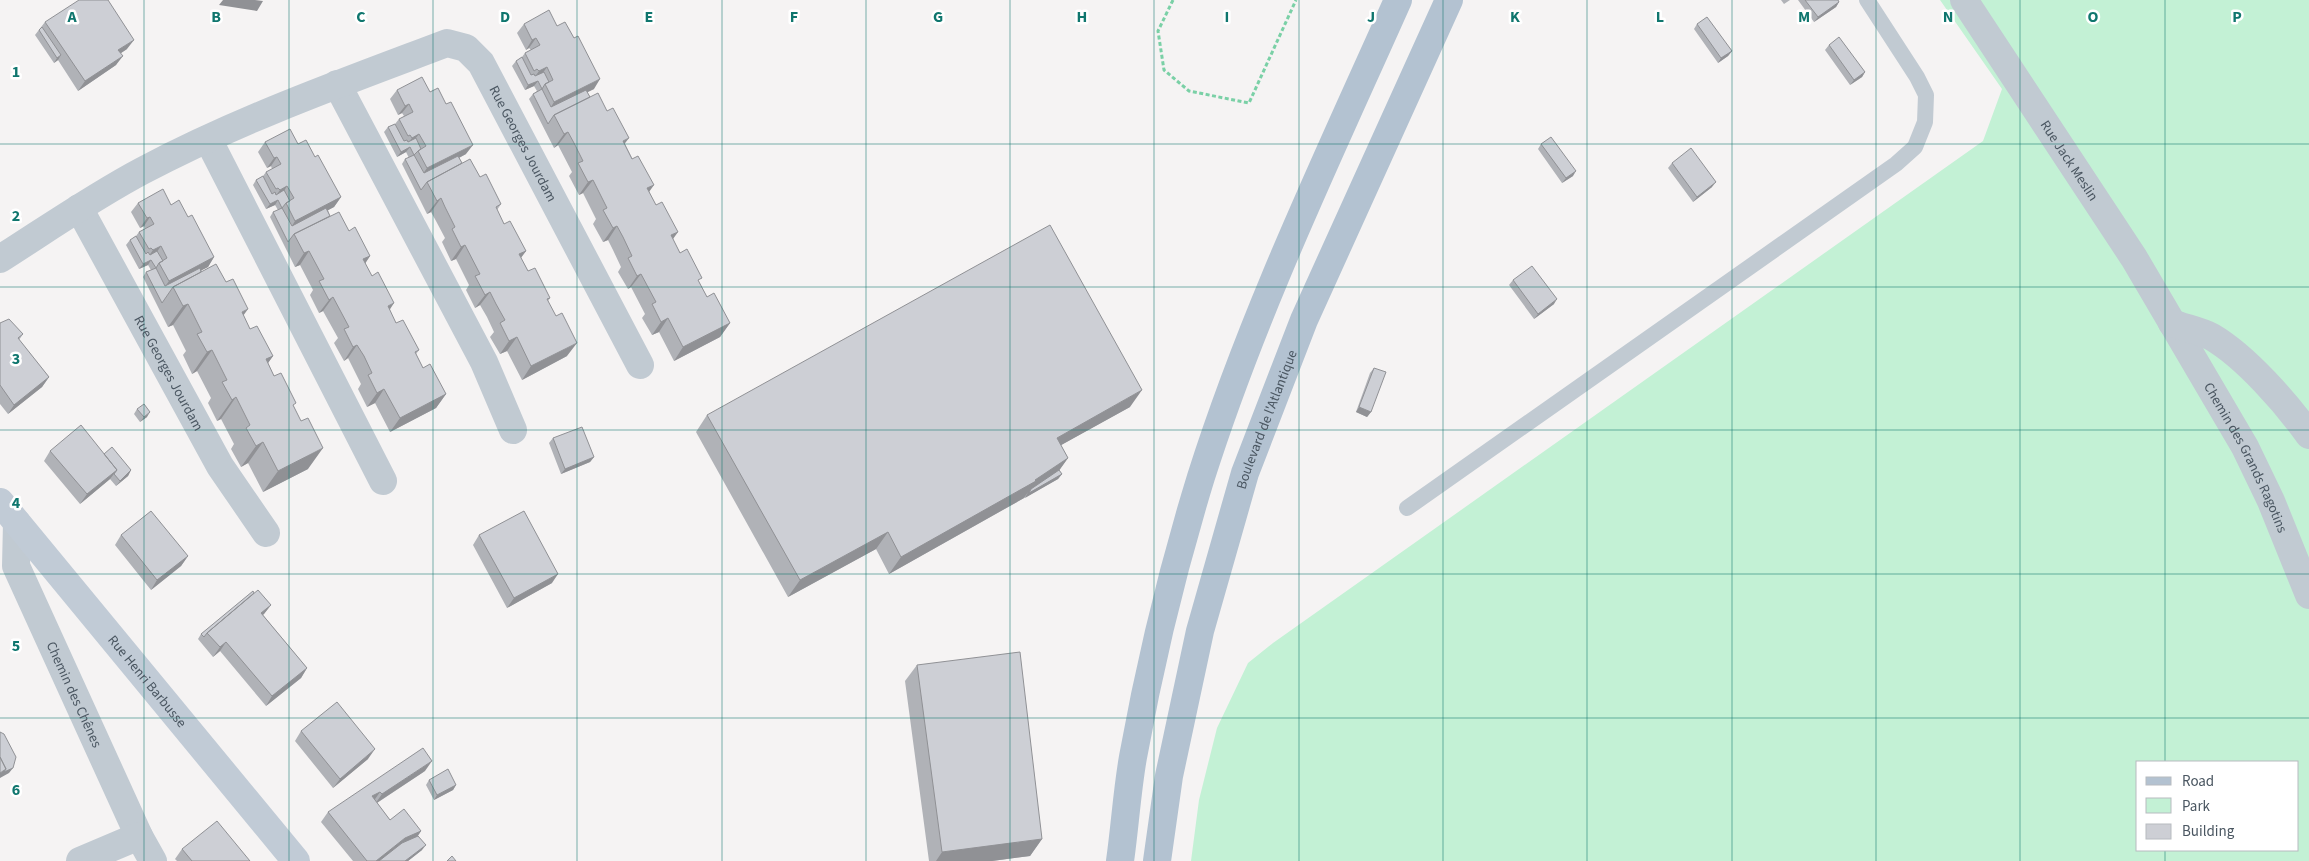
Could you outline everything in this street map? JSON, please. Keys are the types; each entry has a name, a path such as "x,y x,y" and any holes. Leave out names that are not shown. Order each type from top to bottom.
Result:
{"main road":[{"path":"1120,861 1133,758 1159,633 1202,477 1248,346 1279,268 1398,0"},
{"name":"Boulevard de l'Atlantique","path":"1157,861 1169,776 1200,631 1245,473 1304,320 1449,0"},
{"name":"Rue Henri Barbusse","path":"8,513 296,861"}],"street":[{"name":"Rue Jack Meslin","path":"1964,0 2134,258 2172,323"},
{"name":"Rue Georges Jourdam","path":"0,259 79,208 142,171 208,139 337,84 447,43 466,48 481,64 640,365"},
{"path":"337,84 484,362 513,430"},
{"path":"208,139 383,480"},
{"name":"Rue Georges Jourdam","path":"79,208 220,466 266,533"},
{"path":"2172,323 2212,337 2245,363 2269,386 2309,436"},
{"name":"Chemin des Grands Ragotins","path":"2172,323 2245,448 2271,501 2309,595"},
{"name":"Chemin des Chênes","path":"8,513 16,566 139,836 153,861"},
{"path":"80,861 139,836"}],"lane":[{"path":"1407,508 1896,164 1915,147 1924,122 1926,95 1917,77 1867,0"}],"path":[{"path":"1173,0 1158,31 1164,70 1189,91 1249,103 1296,0"}],"green space":[{"path":"1940,0 2309,0 2309,861 1191,861 1199,800 1217,728 1248,663 1273,643 1983,141 2002,89"}],"building":[{"path":"79,0 108,0 134,40 118,50 123,56 85,81 45,22"},
{"path":"1805,0 1838,0 1839,2 1818,17"},
{"path":"549,10 557,26 565,22 574,38 578,36 600,79 554,102 545,84 553,80 547,67 534,71 525,53 540,45 536,38 532,40 524,24"},
{"path":"1707,17 1732,51 1721,58 1697,24"},
{"path":"42,27 61,55 57,58 39,30"},
{"path":"1839,37 1865,72 1854,80 1829,45"},
{"path":"522,57 531,75 534,74 535,76 544,72 549,82 542,89 538,81 528,85 516,61"},
{"path":"422,77 430,92 438,88 446,104 451,102 473,145 427,168 418,151 426,146 419,134 412,138 410,135 408,136 399,119 413,112 409,104 405,106 397,90"},
{"path":"542,89 551,107 586,90 590,97 554,115 548,124 533,94"},
{"path":"598,93 607,111 613,108 629,138 623,141 632,159 638,156 654,185 647,188 656,205 662,202 678,232 671,235 680,253 687,249 702,278 698,280 707,297 714,293 730,323 683,347 668,318 661,322 652,304 656,302 641,274 637,276 628,258 632,256 623,237 617,226 613,228 603,210 607,208 593,180 588,182 578,163 583,161 574,143 568,132 564,134 554,115"},
{"path":"395,124 404,141 407,140 408,142 416,138 421,149 414,155 410,147 401,152 388,127"},
{"path":"290,129 298,144 306,140 315,157 318,155 341,197 295,221 286,203 294,198 287,186 280,190 276,189 266,172 281,164 277,157 274,158 265,142"},
{"path":"1551,137 1576,171 1566,178 1541,144"},
{"path":"1691,148 1716,182 1697,197 1672,163"},
{"path":"414,155 424,173 458,156 462,163 427,182 421,190 405,159"},
{"path":"470,159 480,177 486,174 501,204 496,207 504,224 510,221 526,251 519,254 528,271 535,268 550,298 547,299 556,316 562,313 577,343 531,366 517,337 509,341 500,323 505,320 490,292 485,295 475,276 480,274 465,245 461,247 452,229 455,227 441,198 437,201 427,182"},
{"path":"263,176 272,194 275,192 276,195 284,190 290,201 282,208 278,200 270,204 256,180"},
{"path":"163,189 171,205 179,200 188,217 192,215 214,257 169,281 159,263 167,258 161,246 153,250 149,249 139,232 154,224 150,217 147,218 138,203"},
{"path":"282,208 292,226 326,208 330,216 294,234 288,242 273,212"},
{"path":"339,212 349,231 355,227 370,256 363,259 372,276 378,272 394,303 388,306 396,323 403,320 419,350 415,352 423,368 430,364 446,394 400,418 384,389 377,393 368,375 372,373 364,356 357,345 353,347 344,329 349,327 333,297 329,300 319,281 324,279 309,251 304,253 294,234"},
{"path":"1050,225 1142,390 1057,438 1068,458 1036,481 901,557 888,532 800,580 707,415"},
{"path":"136,236 146,254 148,252 150,255 157,251 163,261 156,268 151,260 143,264 130,240"},
{"path":"216,264 226,282 233,279 248,309 242,312 250,329 257,326 273,356 266,359 274,376 281,373 296,403 293,405 301,421 308,418 323,448 278,471 263,442 256,446 246,428 250,425 236,397 232,400 222,382 227,380 212,350 207,352 197,334 202,332 188,304 183,306 173,287"},
{"path":"1532,266 1557,299 1538,314 1513,280"},
{"path":"156,268 165,286 200,268 201,272 173,287 162,303 146,272"},
{"path":"9,319 23,334 18,338 49,377 14,405 0,385 0,323"},
{"path":"1374,368 1386,372 1371,412 1359,407"},
{"path":"144,404 150,412 144,417 137,409"},
{"path":"81,425 117,470 87,494 50,451"},
{"path":"582,427 594,457 565,469 553,438"},
{"path":"112,447 131,470 120,481 114,474 117,470 104,454"},
{"path":"1059,470 1062,474 1029,493 1031,489"},
{"path":"151,511 188,556 157,580 121,535"},
{"path":"524,511 558,574 514,598 479,535"},
{"path":"258,590 271,605 261,613 307,668 272,696 226,642 220,647 207,633"},
{"path":"253,591 254,593 204,637 201,634"},
{"path":"1020,652 1042,839 942,852 917,665"},
{"path":"337,702 375,749 340,779 301,731"},
{"path":"0,732 4,734 16,757 13,768 4,772 6,769 0,757"},
{"path":"423,748 432,761 382,794 380,792 372,796 390,820 404,809 421,831 405,838 376,861 367,861 328,812"},
{"path":"0,757 6,769 0,773"},
{"path":"448,769 456,785 437,795 429,780"},
{"path":"217,821 250,861 192,861 182,849"},
{"path":"418,836 426,845 405,861 379,861 402,843"},
{"path":"452,856 456,861 447,861"}]}
